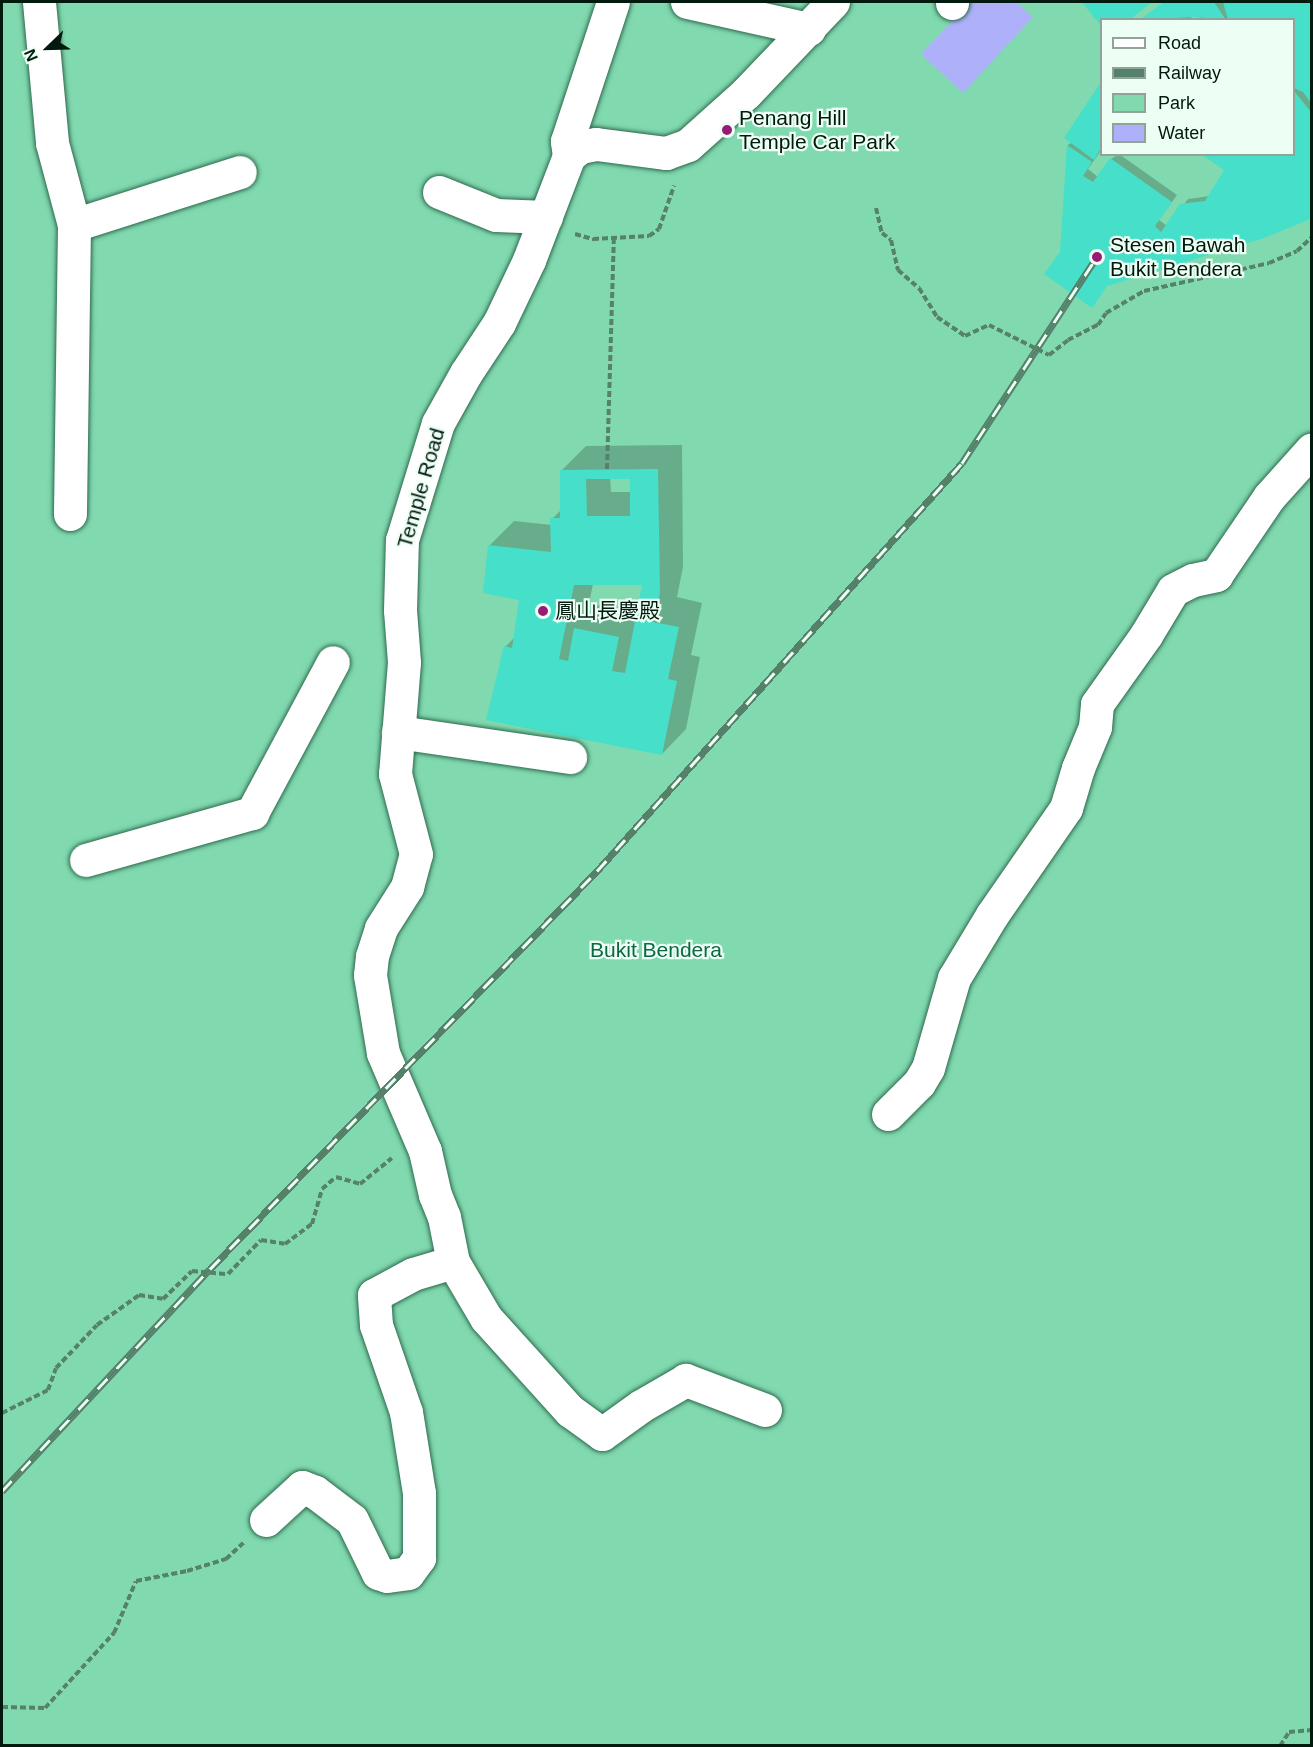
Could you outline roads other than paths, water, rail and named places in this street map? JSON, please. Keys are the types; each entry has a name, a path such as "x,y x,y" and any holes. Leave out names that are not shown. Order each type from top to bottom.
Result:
{"street":[{"path":"39,2 51,143 74,225 70,514"},
{"name":"Temple Road","path":"613,2 567,141 569,156 546,216 499,323 466,373 438,423 402,540 400,610 404,662 395,774 416,854 407,886 381,928 372,956 370,975 383,1053 425,1151 435,1195 444,1217 453,1262 486,1318 570,1411 603,1434 641,1406 686,1380 765,1410"},
{"path":"687,2 809,29"},
{"path":"569,156 580,147 596,144 666,153 677,151 688,145 746,93 833,2"},
{"path":"74,225 240,172"},
{"path":"439,192 496,215 546,216"},
{"path":"888,1114 919,1083 928,1068 954,978 992,915 1066,808 1078,768 1095,727 1097,704 1146,635 1173,590 1193,580 1208,578 1221,569 1269,497 1311,449"},
{"path":"86,860 252,813 333,662"},
{"path":"398,732 570,757"},
{"path":"266,1520 302,1487 315,1492 352,1520 378,1573 387,1576 408,1573 419,1558 419,1493 406,1412 376,1325 374,1295 413,1274 453,1262"}],"water":[{"path":"970,2 1016,2 1033,17 963,93 921,54"}],"railway":[{"path":"2,1491 210,1269 597,871 962,463 1097,257"}],"place":[{"name":"Penang Hill Temple Car Park","path":"727,130"},
{"name":"Stesen Bawah Bukit Bendera","path":"1097,257"},
{"name":"鳳山長慶殿","path":"543,611"}],"park label":[{"name":"Bukit Bendera","path":"656,950"}]}
